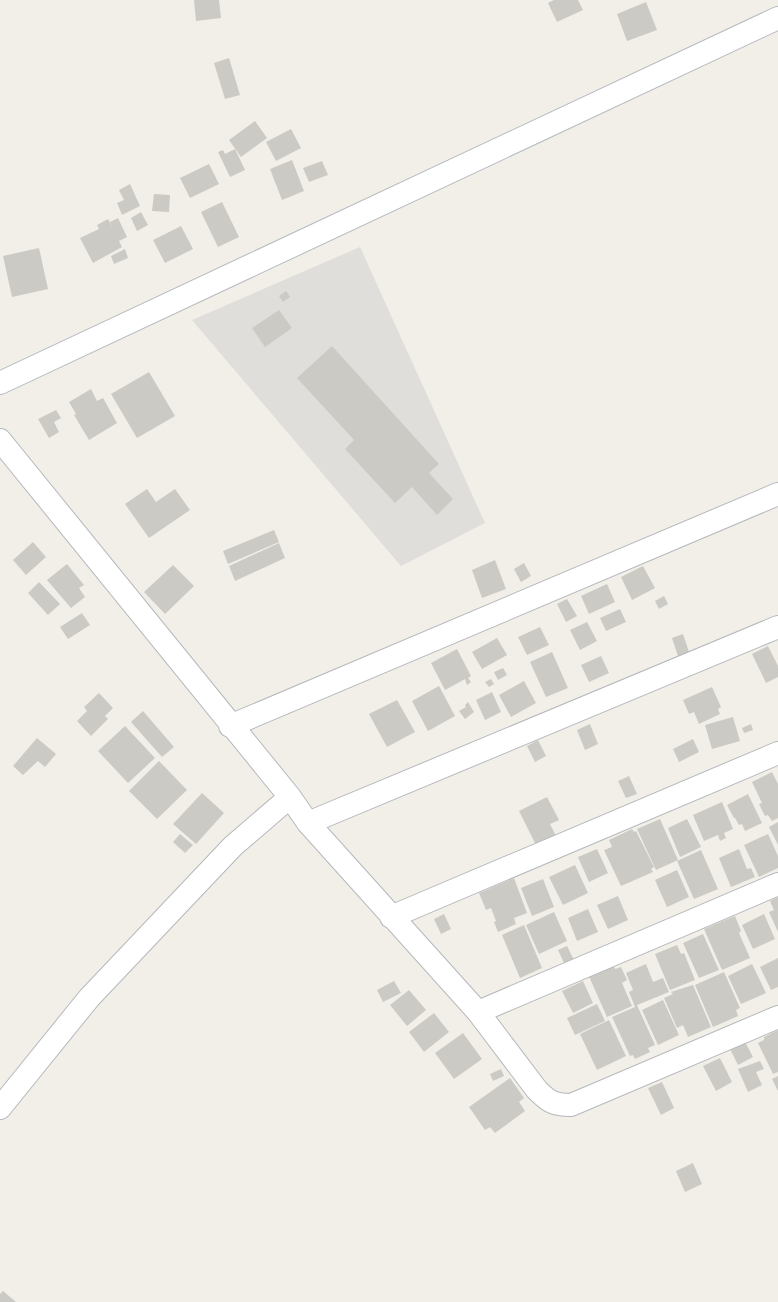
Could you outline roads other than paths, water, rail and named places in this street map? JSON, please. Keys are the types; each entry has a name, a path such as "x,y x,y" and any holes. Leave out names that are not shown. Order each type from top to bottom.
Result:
{"street":[{"path":"0,383 778,18"},
{"path":"0,440 230,726 290,797 308,823 478,1012 537,1090 548,1100 557,1105 571,1105 778,1017"},
{"path":"230,726 778,494"},
{"path":"308,823 778,627"},
{"path":"391,917 778,753"},
{"path":"0,1108 89,998 233,846 290,797"},
{"path":"478,1012 778,884"}]}
